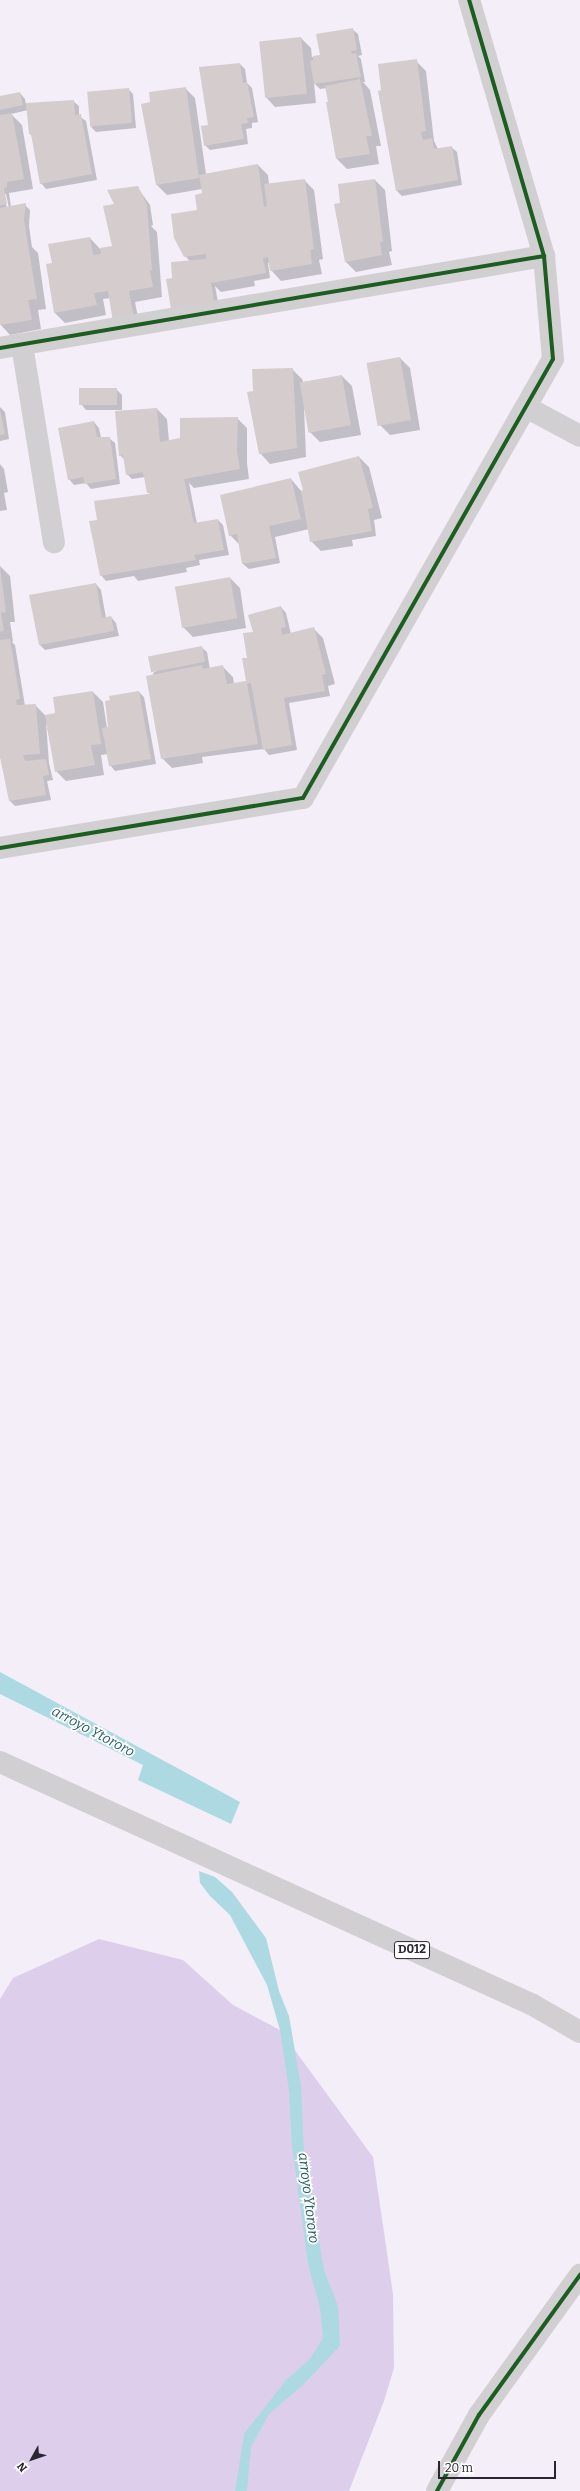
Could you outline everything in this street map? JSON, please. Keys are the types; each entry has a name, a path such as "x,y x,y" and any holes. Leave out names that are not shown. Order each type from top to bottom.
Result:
{"street":[{"path":"0,848 303,798 553,359 544,256 469,0"},
{"path":"0,348 544,256"},
{"path":"22,345 54,542"},
{"path":"526,407 580,436"},
{"name":"D012","path":"0,1762 533,2005 580,2032"},
{"path":"437,2491 478,2415 580,2275"}],"shaded area":[{"path":"99,1939 183,1960 233,2005 280,2030 373,2157 393,2294 394,2368 384,2401 349,2491 0,2491 0,1999 13,1978"}],"water":[{"name":"arroyo Ytororo","path":"0,1672 240,1802 231,1824 138,1780 143,1765 0,1694"},
{"name":"arroyo Ytororo","path":"199,1871 215,1877 232,1892 266,1938 279,1991 289,2016 301,2086 304,2152 324,2270 338,2306 340,2346 303,2385 269,2414 251,2447 247,2491 235,2491 244,2434 286,2380 309,2360 323,2338 320,2308 308,2264 292,2146 289,2091 280,2030 267,1985 230,1915 210,1896 200,1883"}],"building":[{"path":"353,28 357,50 351,51 352,54 356,53 361,77 314,84 310,61 313,60 313,56 320,55 316,34"},
{"path":"301,37 307,94 265,98 259,41"},
{"path":"417,59 426,131 421,132 423,140 432,138 434,149 452,146 458,180 396,191 378,91 381,90 378,64"},
{"path":"240,63 243,83 247,82 254,117 247,118 248,123 241,124 244,139 204,146 201,126 208,125 199,67"},
{"path":"360,79 372,136 366,136 370,154 336,159 326,102 328,102 325,86"},
{"path":"186,87 199,178 156,185 141,104 150,102 149,92"},
{"path":"129,88 132,123 90,127 87,92"},
{"path":"20,92 23,105 0,110 0,96"},
{"path":"74,100 75,115 81,114 92,174 40,184 31,134 29,134 26,103"},
{"path":"12,113 24,179 7,182 7,187 4,188 7,204 0,205 0,115"},
{"path":"258,164 264,207 267,206 264,184 305,179 314,249 310,250 312,264 270,271 268,257 263,258 266,273 211,283 215,307 172,315 166,279 172,278 171,262 206,259 206,254 184,257 174,238 171,214 197,210 195,195 202,193 199,175"},
{"path":"375,179 383,242 380,242 382,255 345,262 334,204 340,203 338,184"},
{"path":"138,186 147,205 152,270 150,271 153,287 129,291 134,318 113,322 108,291 94,293 97,305 54,313 46,264 52,263 48,244 90,237 93,255 101,254 100,248 112,246 103,206 114,204 107,190"},
{"path":"26,203 24,220 37,299 28,300 32,320 0,325 0,208"},
{"path":"400,357 411,420 378,426 367,363"},
{"path":"293,368 297,448 259,454 247,392 253,391 252,369"},
{"path":"342,375 351,425 309,433 300,382"},
{"path":"79,388 117,388 117,405 79,405"},
{"path":"157,408 160,442 180,438 180,418 238,417 237,452 240,469 184,479 194,523 218,519 224,550 194,555 196,560 100,576 89,521 97,520 94,501 155,493 147,493 143,472 126,475 123,455 119,456 115,411"},
{"path":"0,410 5,434 0,435"},
{"path":"94,421 97,437 110,437 116,479 85,484 83,477 68,480 58,428"},
{"path":"359,456 373,508 368,509 372,531 310,542 301,491 303,490 298,472"},
{"path":"291,478 301,519 269,526 276,558 242,564 237,534 229,536 220,495"},
{"path":"0,567 6,612 1,613 4,631 0,632"},
{"path":"230,577 237,618 182,628 175,587"},
{"path":"96,583 102,618 111,616 114,631 39,645 29,595"},
{"path":"281,606 286,627 281,628 282,635 314,627 326,674 322,675 325,691 284,698 292,745 263,750 251,683 247,684 258,744 161,759 146,676 202,665 203,669 223,665 227,684 246,681 242,658 247,658 243,633 253,632 248,615"},
{"path":"10,639 20,699 16,700 17,705 36,704 40,754 23,755 25,761 46,759 49,775 43,776 46,795 9,801 0,757 0,640"},
{"path":"202,646 205,662 151,672 148,656"},
{"path":"93,691 101,744 91,745 95,765 55,772 45,715 55,713 53,697"},
{"path":"139,691 151,759 109,766 102,728 108,727 105,701 110,700 109,696"}],"cycle path":[{"path":"0,848 303,798 553,359 544,256 469,0"},
{"path":"0,348 544,256"},
{"path":"437,2491 479,2415 580,2275"}]}
